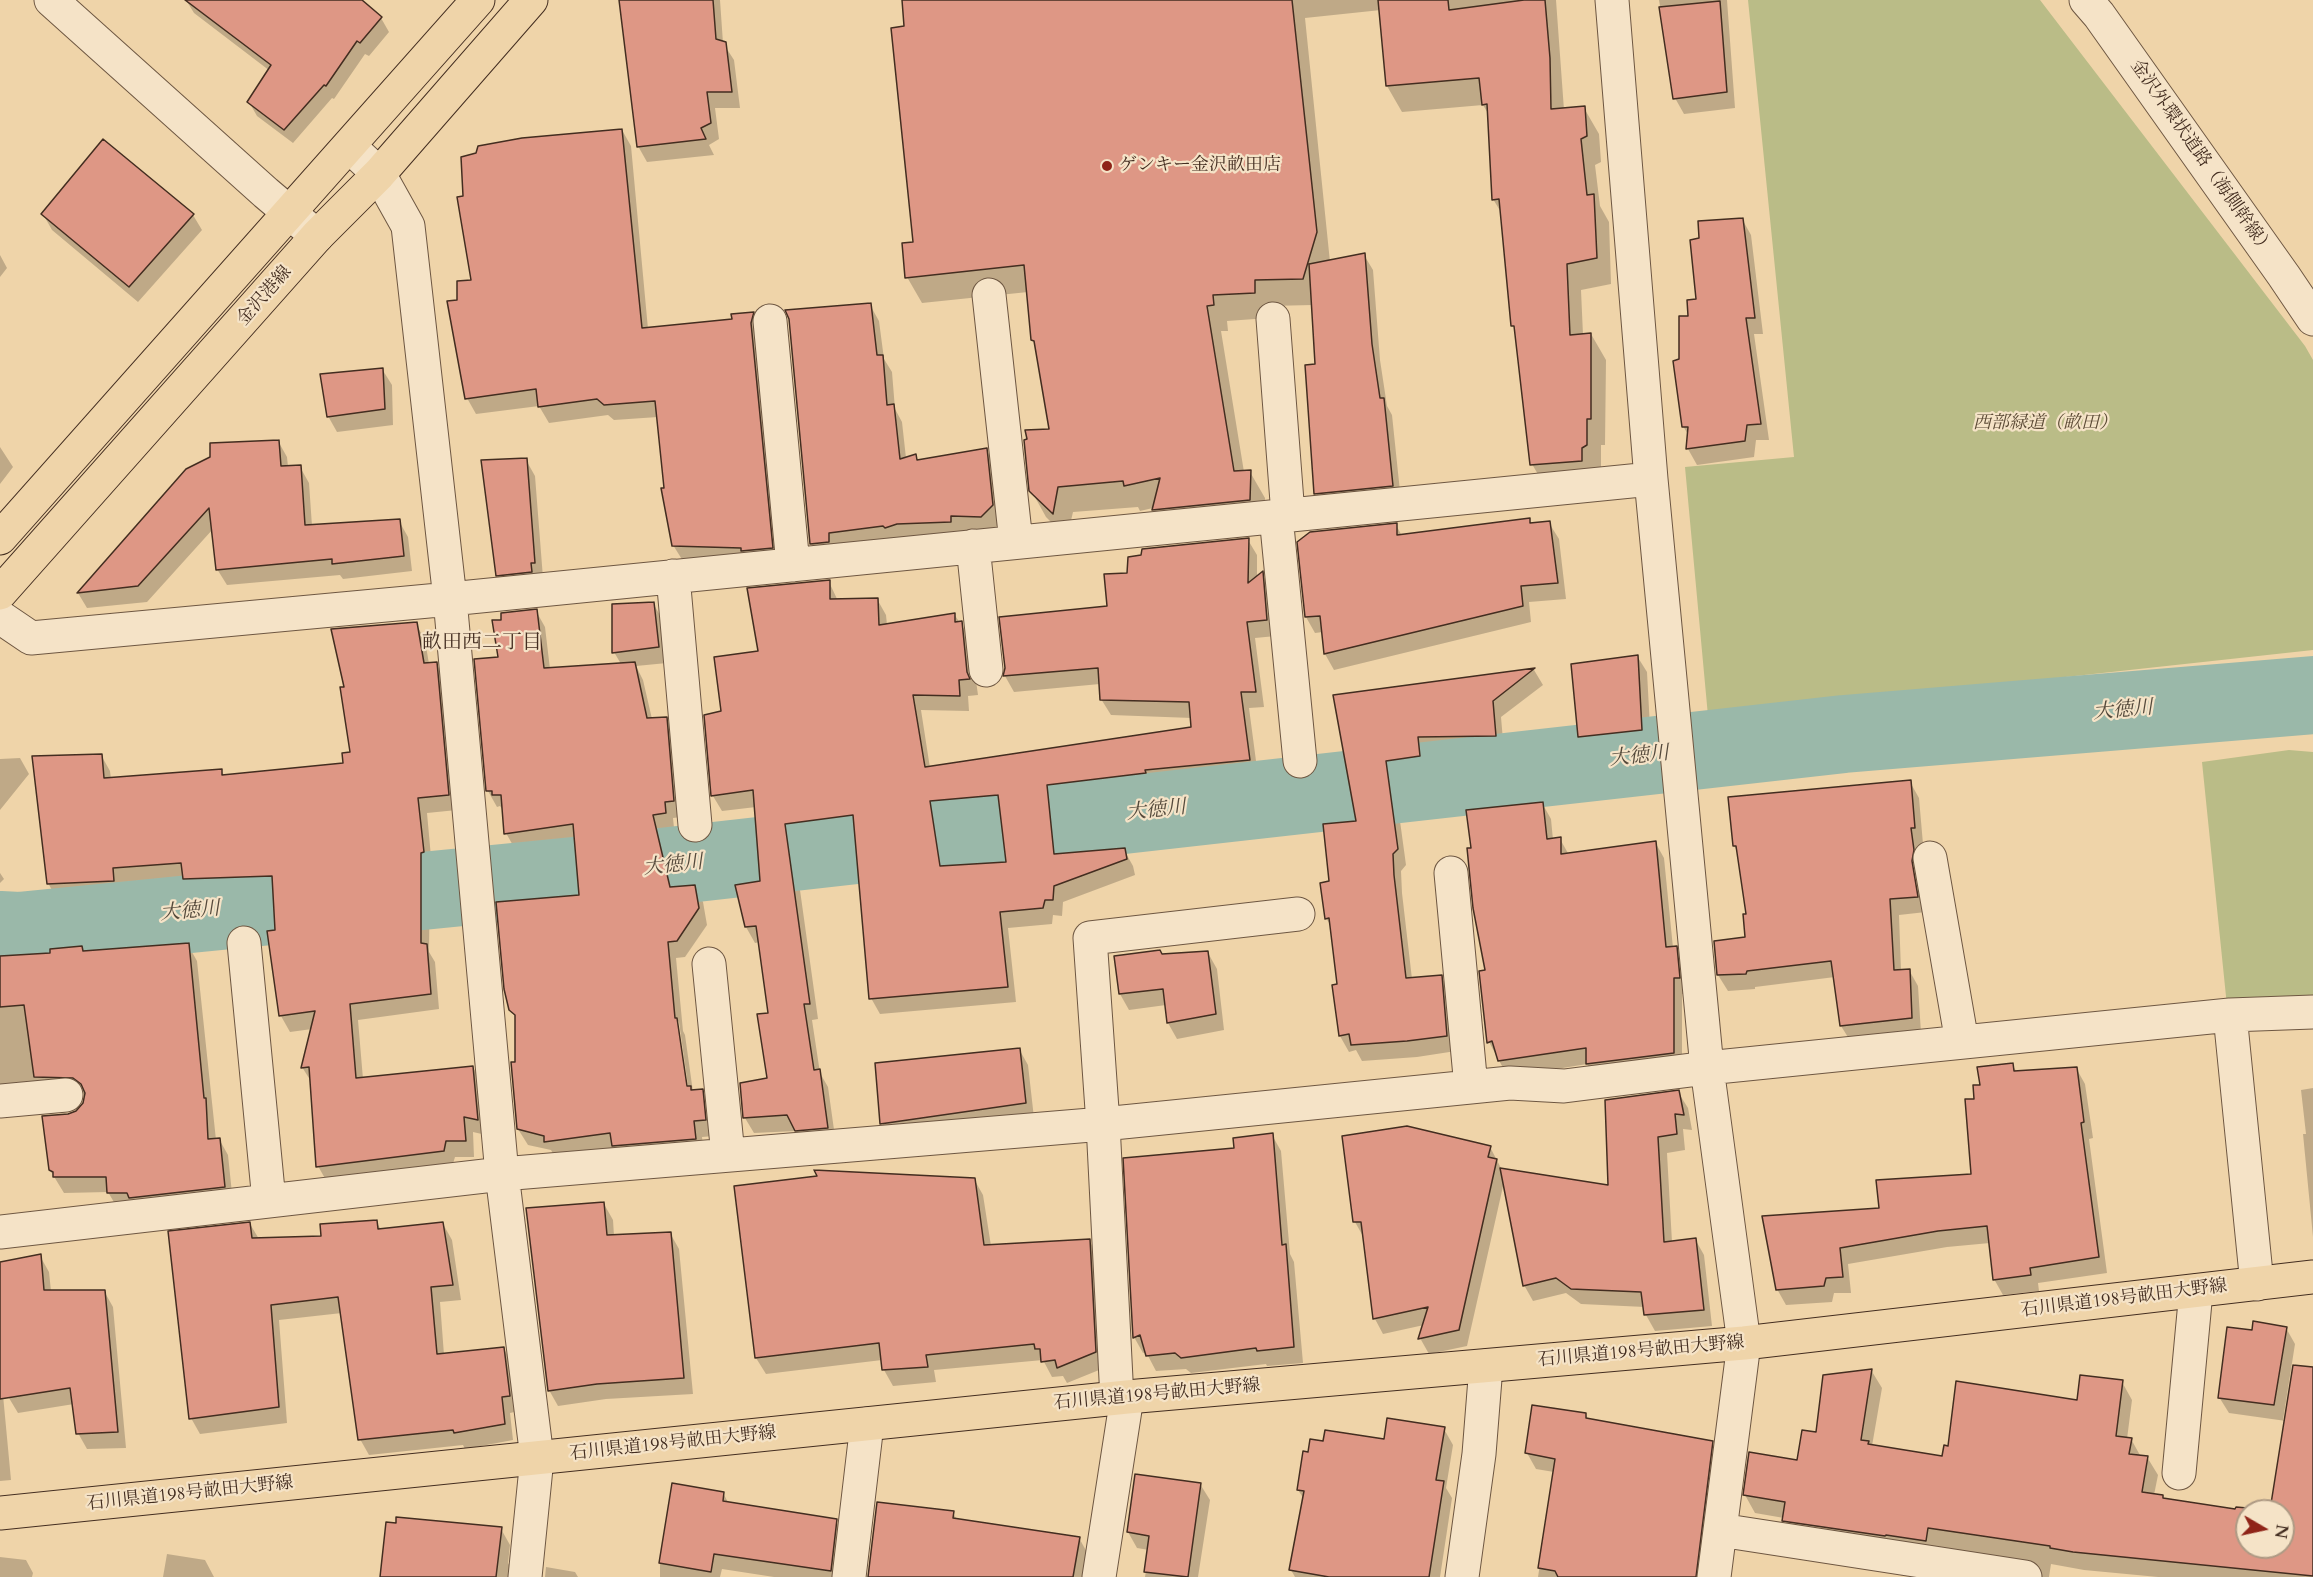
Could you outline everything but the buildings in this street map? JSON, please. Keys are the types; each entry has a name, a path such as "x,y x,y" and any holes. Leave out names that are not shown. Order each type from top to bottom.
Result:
{"main road":[{"name":"金沢港線","path":"0,538 350,147 478,0"},
{"name":"金沢港線","path":"0,593 317,236 379,174 531,0"},
{"name":"石川県道198号畝田大野線","path":"0,1513 1122,1398 1744,1343 2313,1277"}],"street":[{"path":"51,0 317,236"},
{"path":"1611,0 1652,479 1707,1068 1744,1343 1714,1577"},
{"name":"金沢外環状道路（海側幹線）","path":"2086,0 2099,15 2313,319"},
{"path":"350,147 379,174 408,226 450,599 502,1174 537,1458 525,1577"},
{"path":"990,295 1016,543"},
{"path":"1273,319 1282,516 1300,761"},
{"path":"770,321 793,565"},
{"path":"0,617 31,638 450,599 1652,479"},
{"path":"973,546 986,670"},
{"path":"673,576 695,825"},
{"path":"1930,858 1962,1042"},
{"path":"1451,873 1471,1087"},
{"path":"1099,1577 1122,1398 1090,938 1298,914"},
{"path":"244,943 269,1201"},
{"path":"709,964 728,1155"},
{"path":"0,1232 502,1174 1103,1124 1510,1083 1564,1086 1707,1068 2230,1015 2313,1012"},
{"path":"2230,1015 2257,1284"},
{"path":"0,1101 66,1095"},
{"path":"2179,1473 2196,1291"},
{"path":"1462,1577 1479,1454 1486,1366"},
{"path":"849,1577 867,1424"},
{"path":"1720,1530 1944,1571 2025,1577"}],"green space":[{"name":"西部緑道（畝田）","path":"1748,0 2040,0 2305,346 2313,360 2313,650 1708,716 1685,467 1794,457"},
{"path":"2289,750 2313,752 2313,998 2227,1006 2202,762"}],"waterway":[{"name":"大徳川","path":"0,930 19,931 634,870 1844,734 2313,695"}],"place":[{"name":"ゲンキー金沢畝田店","path":"1107,166"}],"district":[{"name":"畝田西二丁目","path":"482,643"}]}
